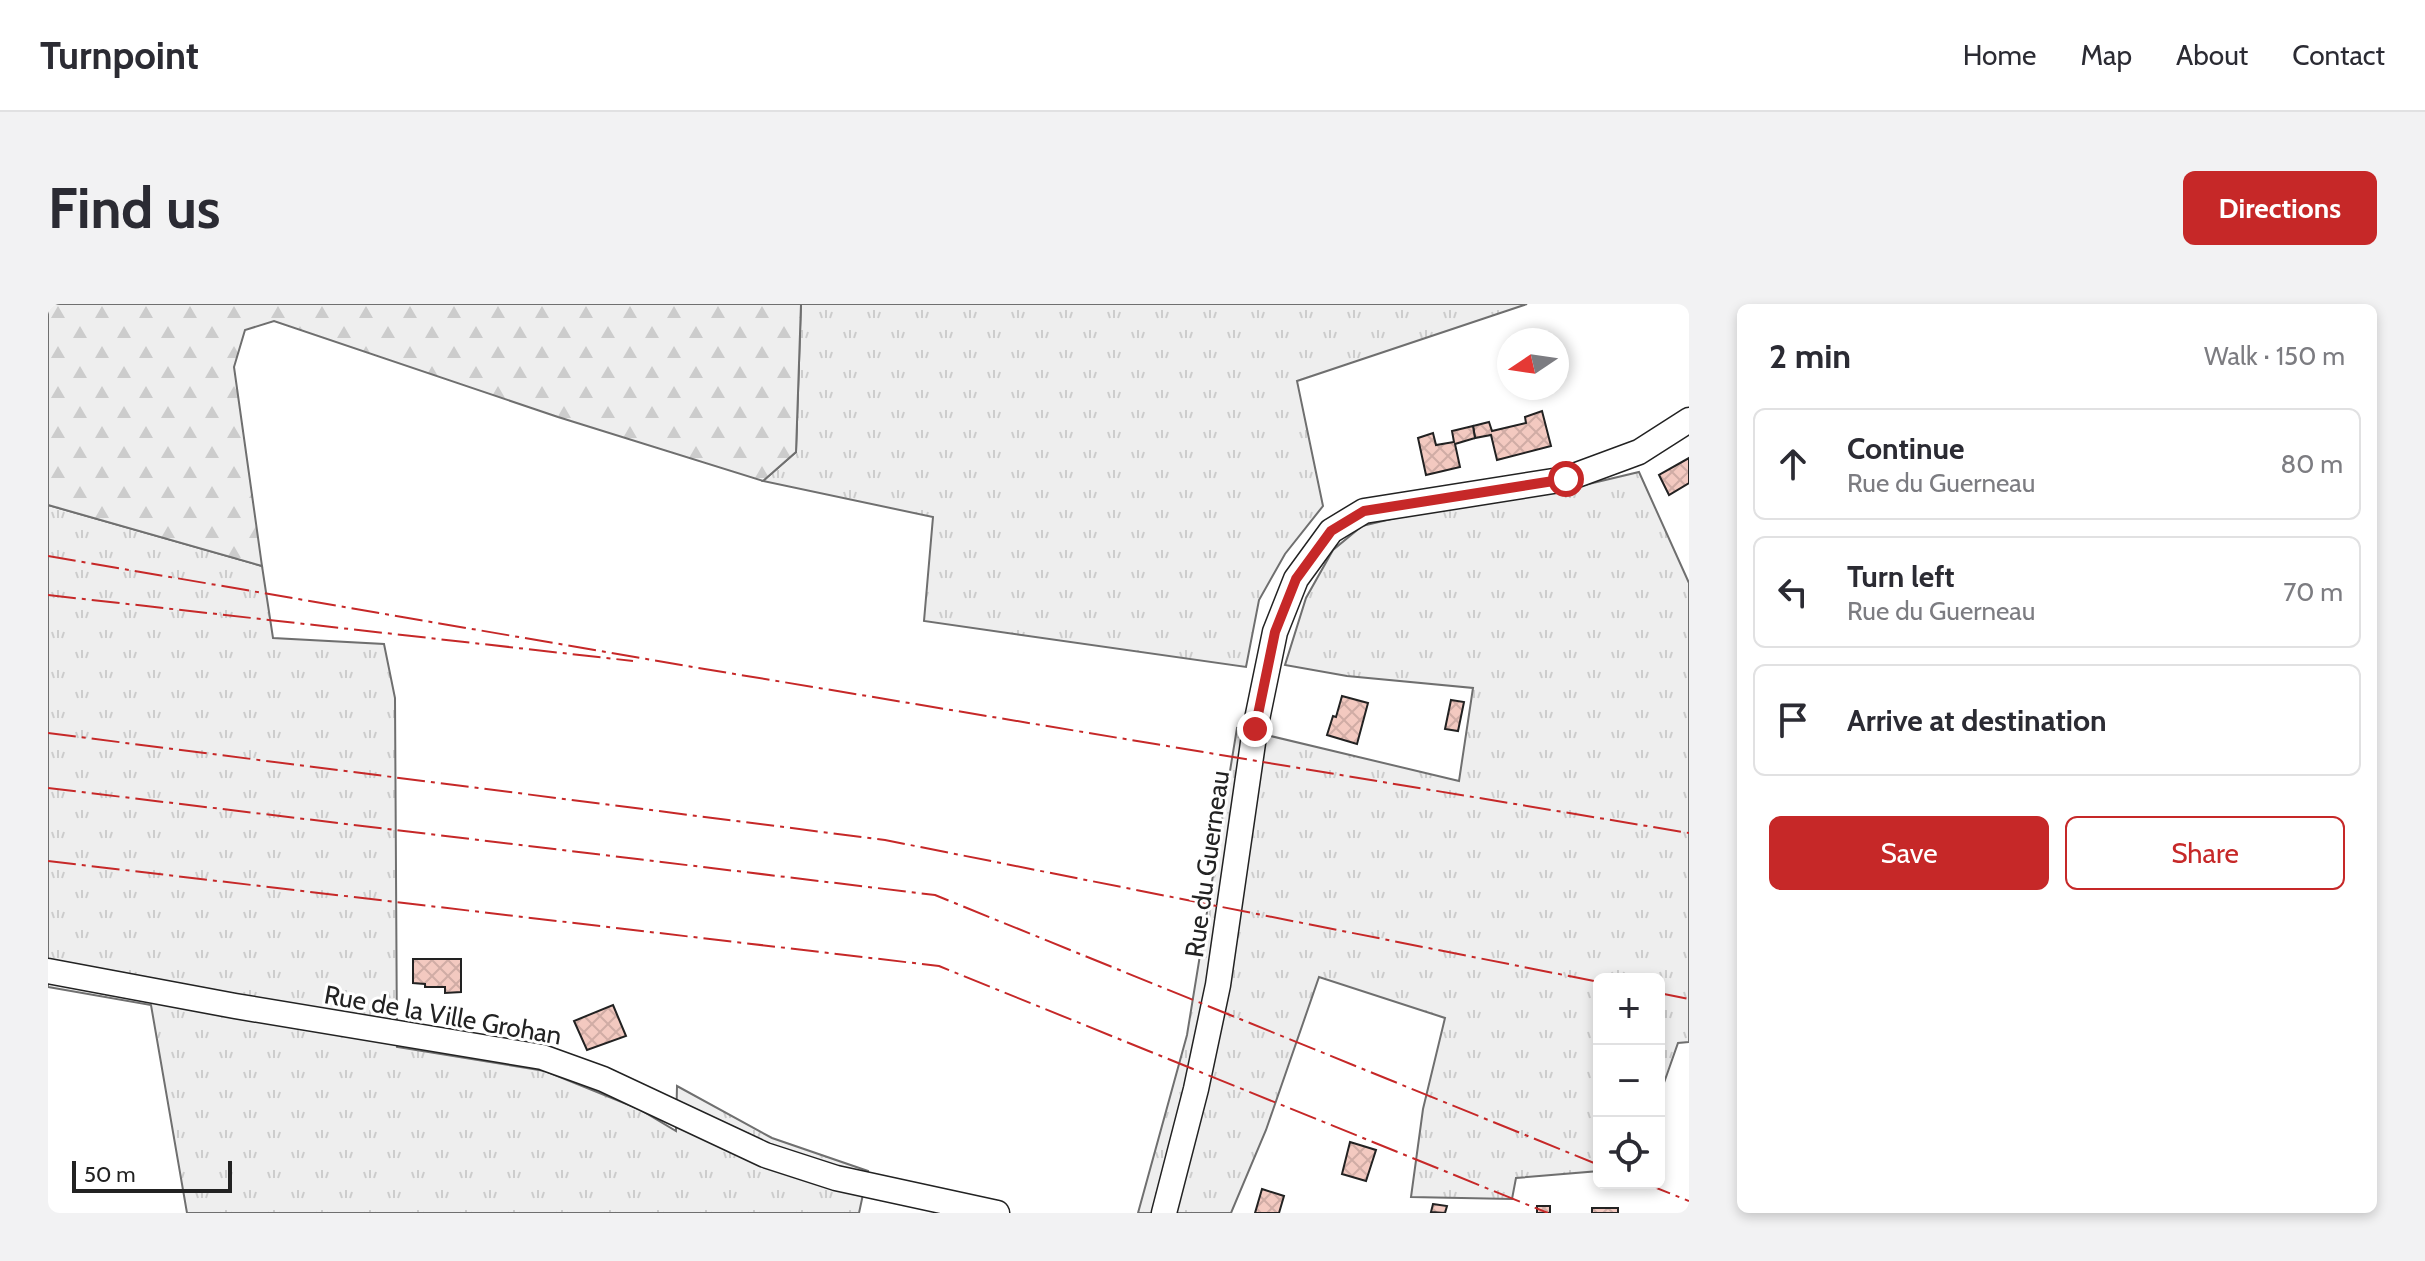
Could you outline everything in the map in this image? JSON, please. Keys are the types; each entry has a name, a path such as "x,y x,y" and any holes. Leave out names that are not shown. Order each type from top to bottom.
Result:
{"street":[{"name":"Rue du Guerneau","path":"1164,1213 1196,1089 1218,985 1255,729 1275,632 1296,579 1331,531 1364,511 1566,479 1639,452 1689,420"},
{"name":"Rue de la Ville Grohan","path":"48,971 235,1006 542,1057 603,1079 765,1155 836,1178 997,1213"}],"green space":[{"path":"48,304 801,304 796,452 763,481 558,417 274,321 245,330 234,367 262,566 48,505"},
{"path":"801,304 1527,304 1297,381 1323,506 1285,554 1259,600 1246,667 924,621 933,517 763,481 796,452"},
{"path":"1639,472 1689,583 1689,1042 1678,1043 1665,1080 1665,973 1593,973 1593,1172 1516,1178 1512,1199 1411,1197 1423,1109 1445,1018 1319,977 1266,1130 1231,1213 1138,1213 1187,1035 1237,728 1459,781 1473,688 1347,676 1285,665 1306,598 1333,550 1362,526 1412,514 1555,492"},
{"path":"48,505 262,566 273,638 384,644 395,698 397,1047 545,1071 639,1109 676,1131 677,1086 772,1138 868,1171 859,1213 187,1213 151,1005 48,987"}],"building":[{"path":"1542,411 1551,446 1497,460 1491,435 1475,438 1473,426 1489,422 1492,431 1526,423 1525,417"},
{"path":"1473,426 1475,438 1455,444 1460,467 1426,475 1418,438 1433,433 1436,445 1454,442 1452,431"},
{"path":"1689,458 1689,483 1669,495 1659,475"},
{"path":"1342,696 1368,703 1357,744 1327,735"},
{"path":"1451,700 1464,702 1458,731 1445,729"},
{"path":"413,959 461,959 461,992 445,993 445,987 425,987 425,984 413,983"},
{"path":"613,1005 626,1036 587,1050 574,1021"},
{"path":"1350,1142 1376,1150 1366,1181 1342,1174"},
{"path":"1262,1189 1284,1196 1279,1213 1255,1213"},
{"path":"1433,1204 1447,1206 1445,1213 1431,1212"},
{"path":"1537,1206 1550,1206 1550,1213 1537,1213"},
{"path":"1592,1208 1618,1208 1618,1213 1592,1213"}],"power":[{"path":"48,556 1689,833"},
{"path":"48,595 633,661"},
{"path":"48,733 885,840 1593,981"},
{"path":"48,788 935,895 1593,1163"},
{"path":"48,861 939,966 1548,1213"},
{"path":"1665,994 1689,999"},
{"path":"1659,1189 1689,1201"}],"route":[{"path":"1255,729 1275,632 1296,579 1331,531 1364,511 1566,479"}]}
